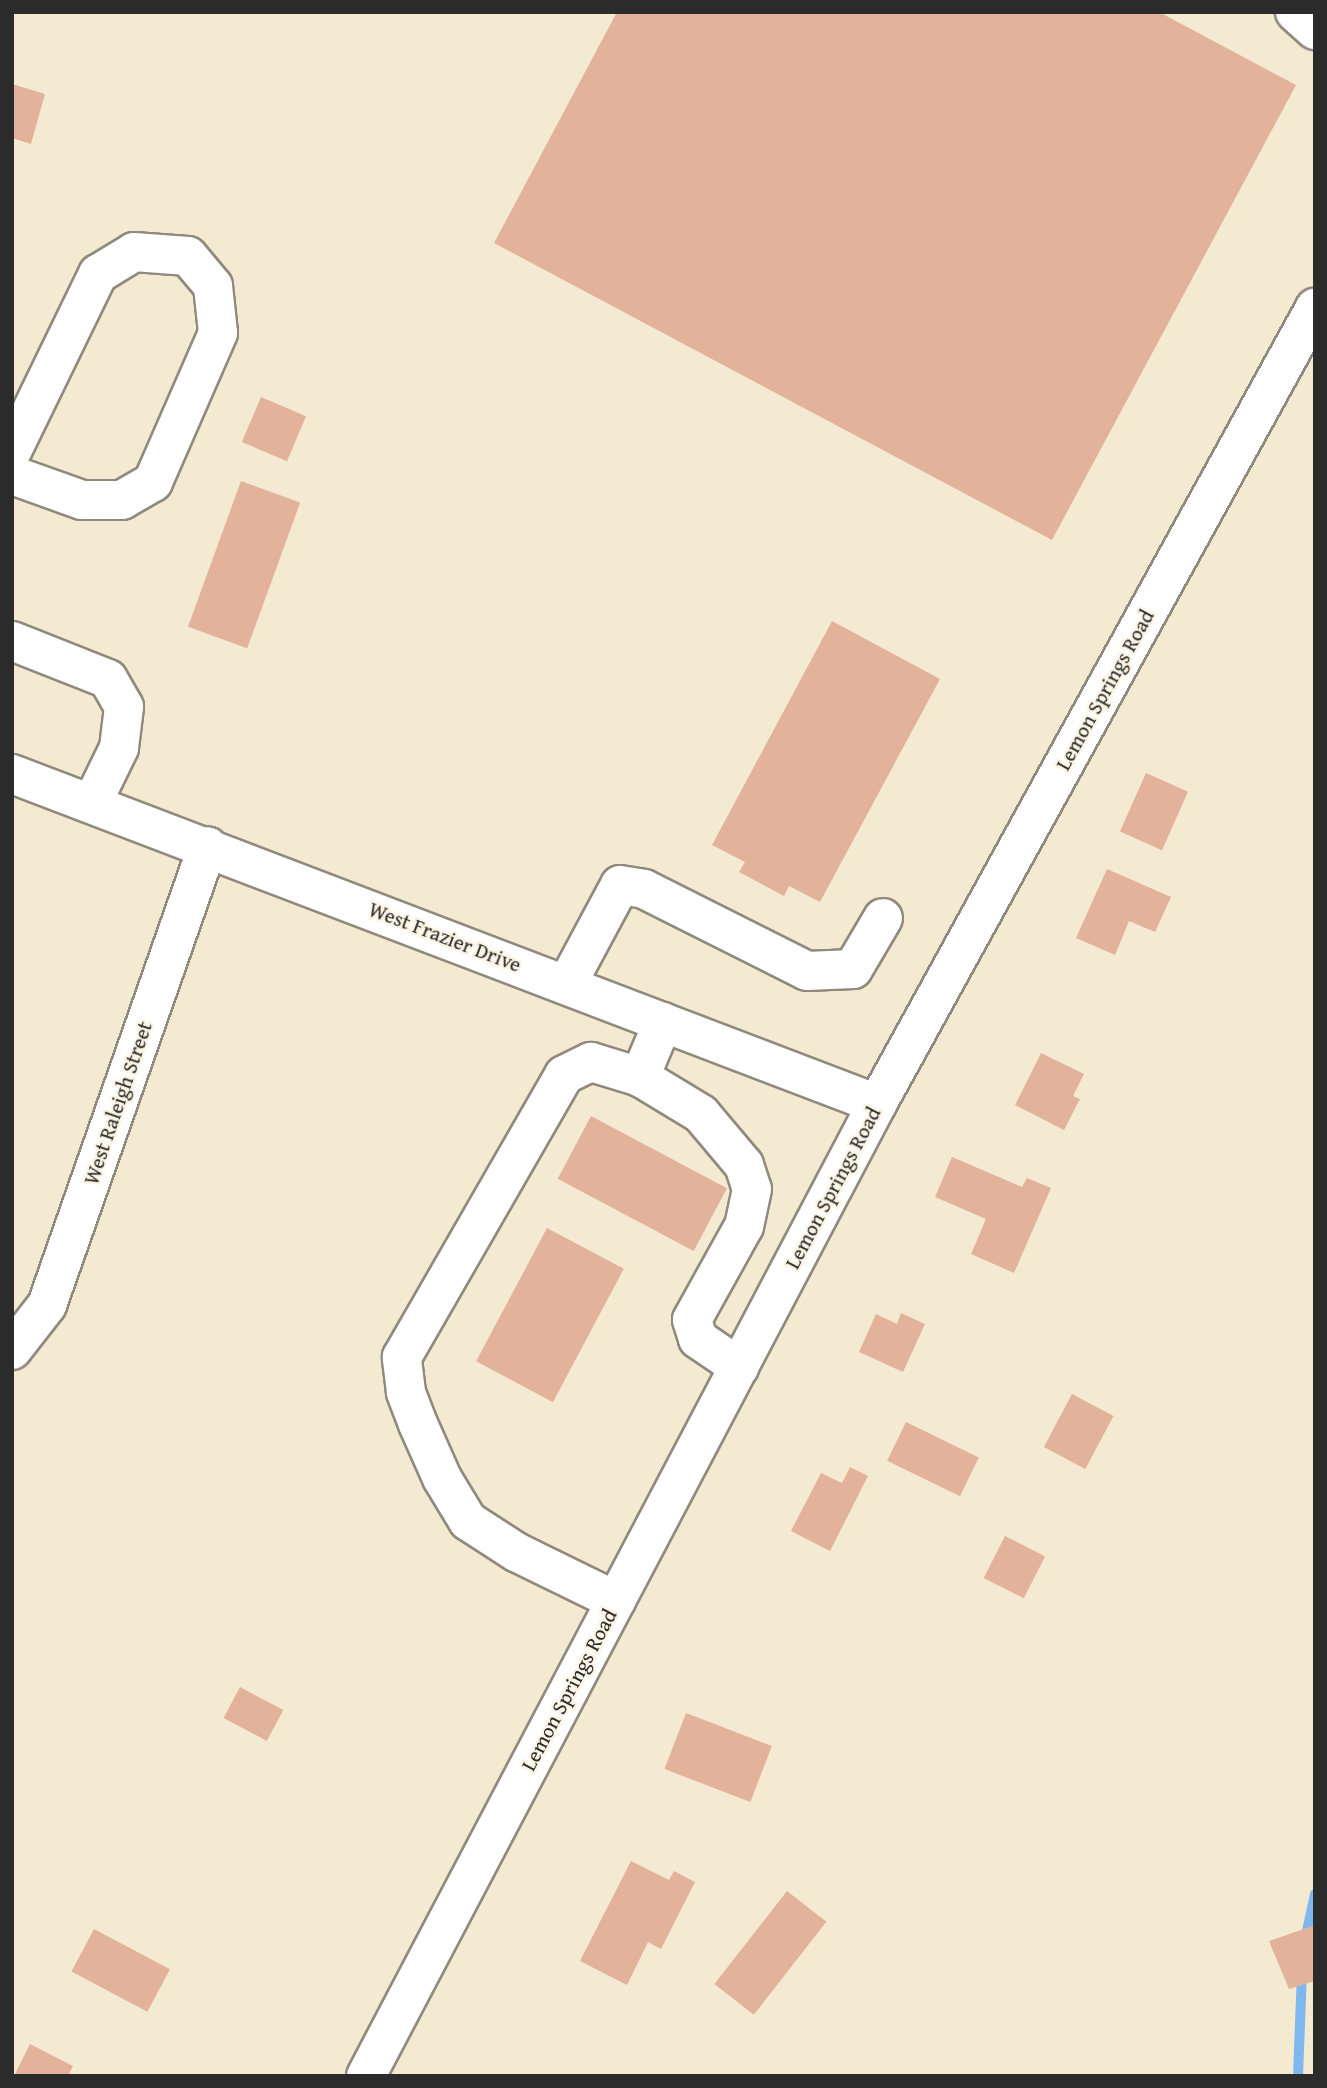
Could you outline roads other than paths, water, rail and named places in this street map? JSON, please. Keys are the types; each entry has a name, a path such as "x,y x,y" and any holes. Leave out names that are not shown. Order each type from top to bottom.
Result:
{"street":[{"path":"1295,12 1315,30"},
{"path":"12,451 98,274 134,252 188,256 213,286 218,333 153,482 122,500 82,500 12,475"},
{"name":"Lemon Springs Road","path":"366,2076 877,1104 1315,307"},
{"path":"12,641 108,679 124,708 119,748 92,803"},
{"name":"West Frazier Drive","path":"12,774 208,846 877,1104"},
{"name":"West Raleigh Street","path":"12,1350 47,1305 208,846"},
{"path":"567,984 620,885 644,890 807,971 853,970 883,918"},
{"path":"640,1077 663,1022"},
{"path":"616,1601 516,1552 468,1521 442,1478 418,1424 406,1392 402,1357 564,1075 591,1062 640,1077 701,1114 744,1165 752,1189 744,1226 692,1320 698,1339 739,1367"}],"waterway":[{"path":"1305,1940 1315,1894"},
{"path":"1298,2076 1302,1974"}]}
